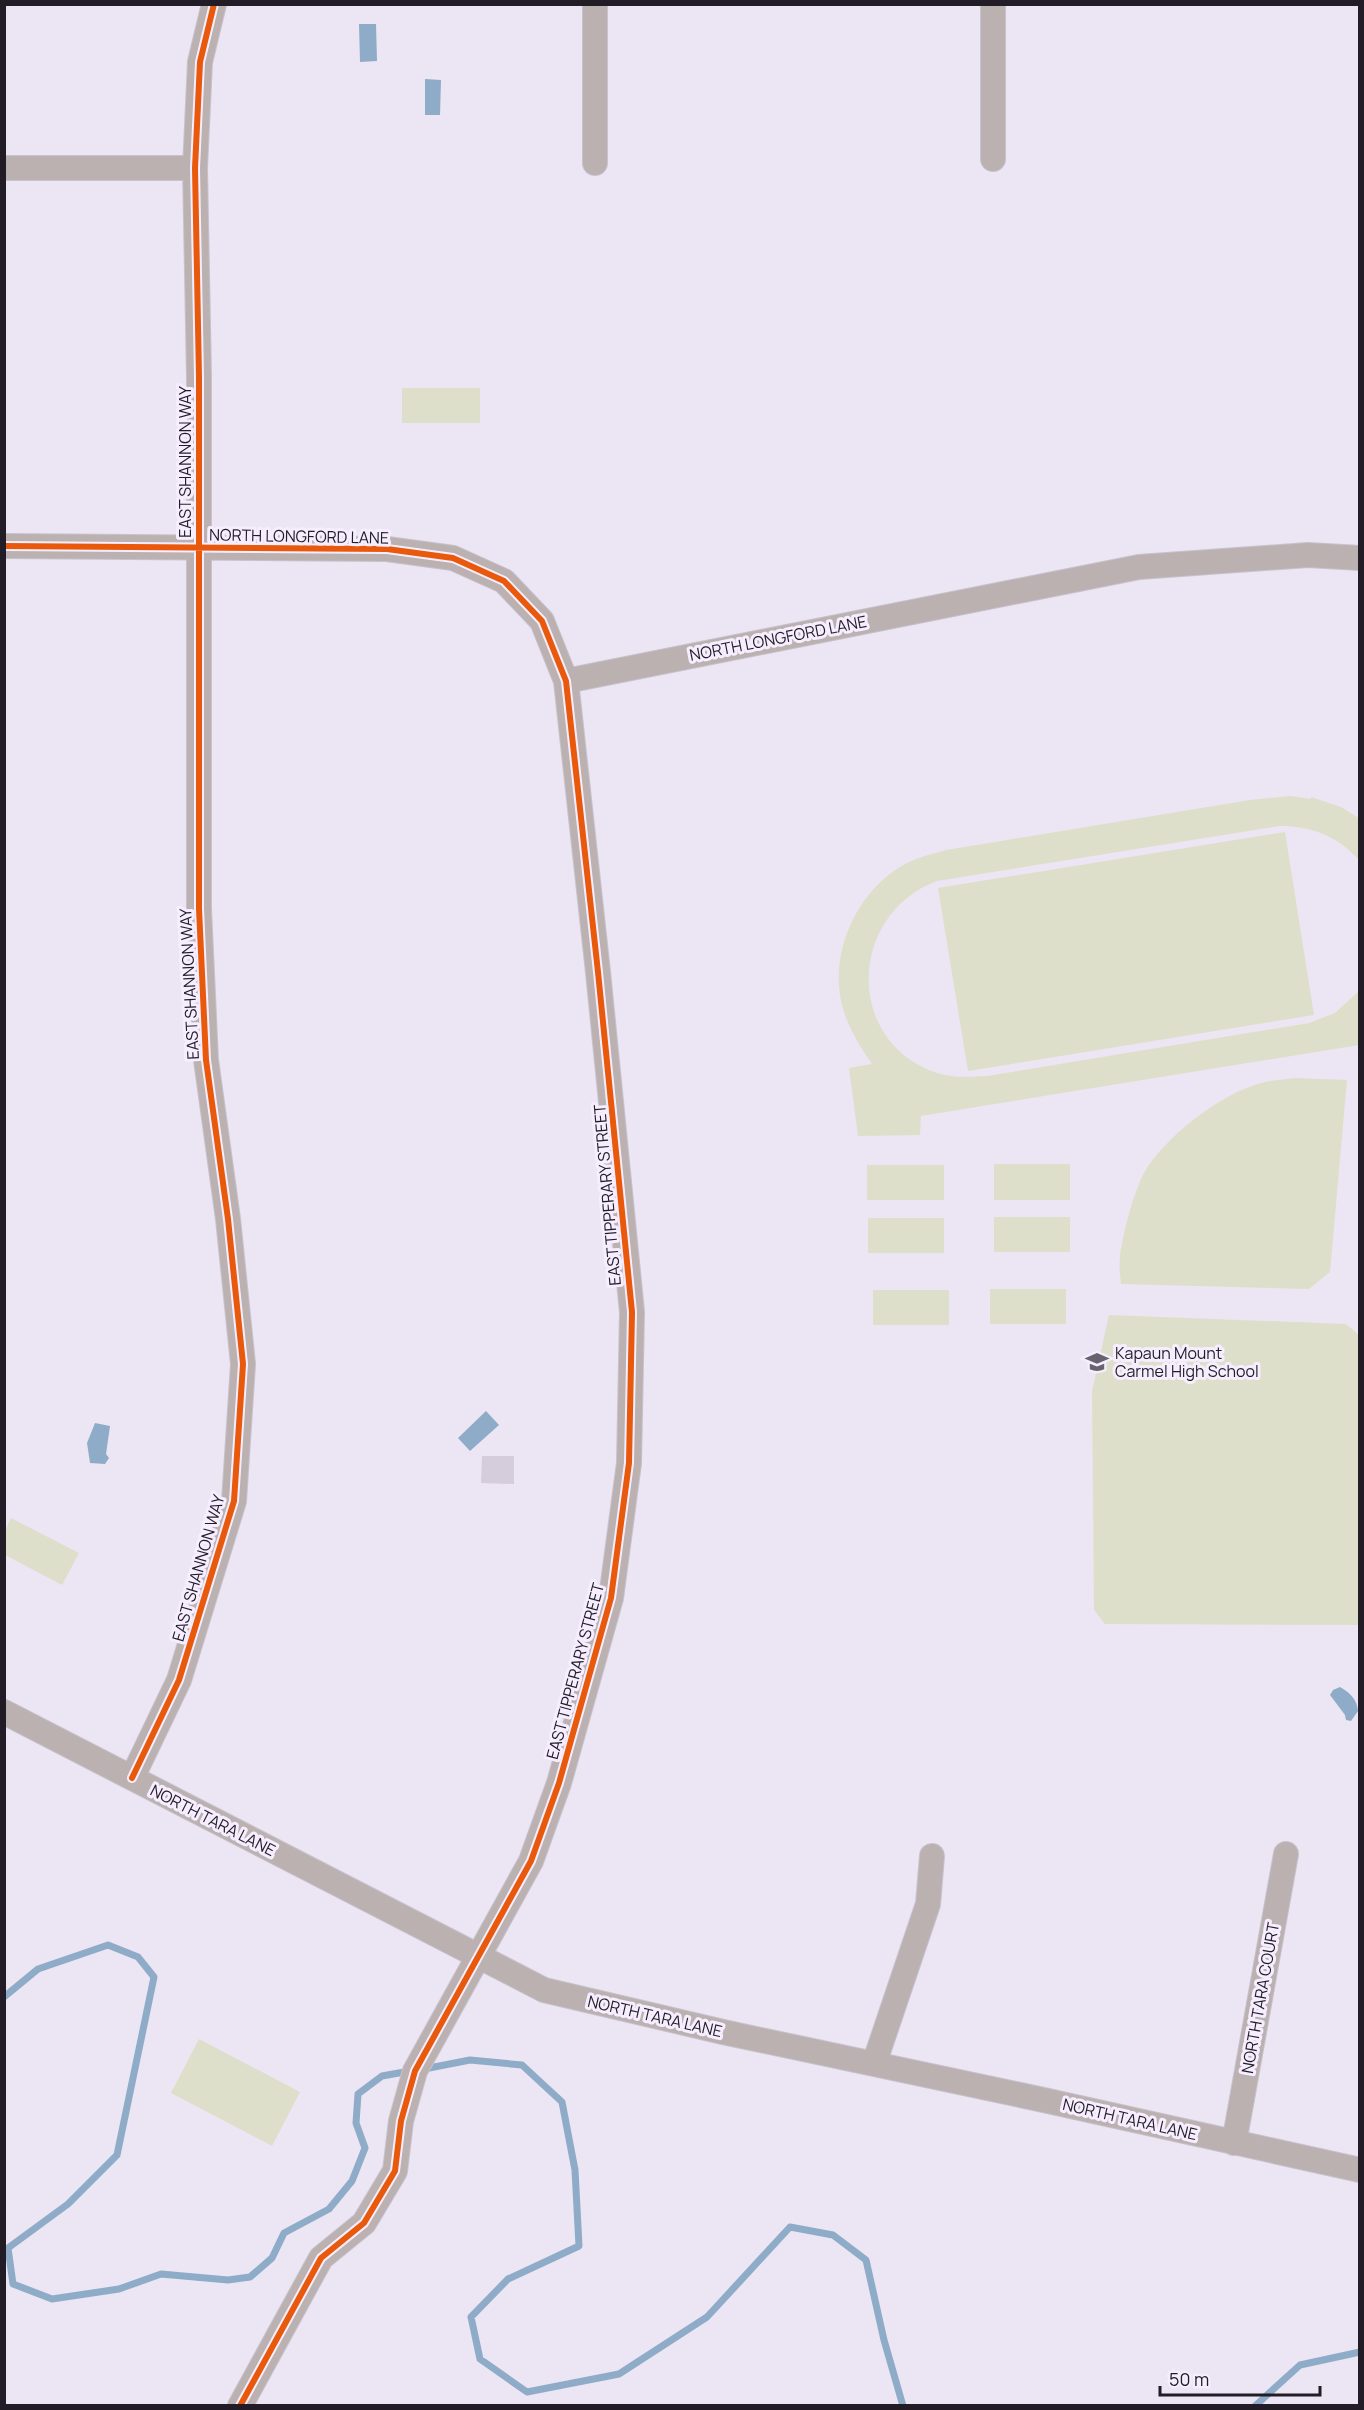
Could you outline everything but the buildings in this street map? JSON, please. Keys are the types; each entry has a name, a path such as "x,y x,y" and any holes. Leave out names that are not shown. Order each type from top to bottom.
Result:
{"street":[{"name":"EAST SHANNON WAY","path":"132,1778 179,1680 234,1501 242,1375 228,1219 206,1060 199,909 199,377 195,168 200,62 214,4"},
{"path":"595,4 596,163"},
{"path":"993,4 993,159"},
{"path":"4,168 195,168"},
{"name":"NORTH LONGFORD LANE","path":"4,546 387,549 453,558 504,581 542,621 566,681 1139,567 1308,555 1359,558"},
{"name":"EAST TIPPERARY STREET","path":"240,2406 321,2258 364,2223 394,2171 401,2121 416,2071 531,1861 559,1783 611,1598 629,1463 632,1312 600,984 566,681"},
{"name":"NORTH TARA LANE","path":"4,1712 544,1990 723,2032 1359,2170"},
{"name":"NORTH TARA COURT","path":"1234,2142 1286,1854"},
{"path":"874,2064 928,1904 932,1856"}],"green space":[{"path":"402,388 480,388 480,423 402,423"},
{"path":"1291,796 1311,799 1311,797 1341,807 1359,818 1359,860 1342,845 1323,834 1291,826 1279,826 937,881 908,897 886,921 873,948 869,978 873,1007 885,1035 907,1057 937,1073 955,1076 987,1076 1309,1023 1335,1013 1359,991 1359,1045 921,1116 920,1135 858,1136 849,1068 872,1064 855,1037 842,1006 839,967 842,949 856,914 878,885 892,873 907,863 946,850 1250,800"},
{"path":"1285,832 1314,1015 968,1071 938,888"},
{"path":"1294,1078 1347,1080 1330,1272 1309,1289 1121,1284 1121,1248 1126,1226 1140,1181 1153,1160 1179,1132 1227,1098 1262,1083"},
{"path":"994,1164 1070,1164 1070,1200 994,1200"},
{"path":"867,1165 944,1165 944,1200 867,1200"},
{"path":"994,1217 1070,1217 1070,1252 994,1252"},
{"path":"868,1218 944,1218 944,1253 868,1253"},
{"path":"990,1289 1066,1289 1066,1324 990,1324"},
{"path":"873,1290 949,1290 949,1325 873,1325"},
{"path":"1109,1315 1346,1324 1359,1335 1359,1625 1105,1624 1094,1610 1092,1391"},
{"path":"11,1518 79,1553 62,1585 5,1555 5,1531"},
{"path":"199,2039 300,2092 272,2146 171,2093"}],"water":[{"path":"359,24 376,24 377,61 360,62"},
{"path":"425,79 441,80 440,115 425,115"},
{"path":"486,1411 499,1425 470,1451 458,1438"},
{"path":"95,1423 110,1426 106,1454 109,1458 105,1464 90,1463 87,1443"},
{"path":"1340,1687 1350,1694 1356,1703 1358,1711 1351,1721 1346,1720 1345,1715 1330,1695 1333,1690"}],"waterway":[{"path":"4,1997 38,1969 108,1945 138,1957 154,1977 117,2155 68,2204 8,2248 13,2284 52,2299 119,2289 161,2274 228,2280 250,2277 272,2258 284,2233 329,2209 352,2181 365,2148 356,2123 358,2094 382,2076 410,2071"},
{"path":"424,2069 470,2060 522,2065 562,2102 575,2170 579,2246 508,2279 471,2317 480,2359 527,2392 619,2374 707,2317 790,2227 833,2235 866,2260 884,2340 903,2406"},
{"path":"1255,2406 1300,2365 1360,2352"}],"cycle path":[{"path":"132,1778 179,1680 234,1501 243,1364 228,1219 206,1060 199,909 199,377 195,168 200,62 214,4"},
{"path":"4,546 387,549 453,558 504,581 542,621 566,681 632,1312 629,1463 611,1598 559,1783 531,1861 415,2071 401,2121 395,2171 364,2223 321,2258 240,2406"}],"place":[{"name":"Kapaun Mount Carmel High School","path":"1097,1362"}]}
